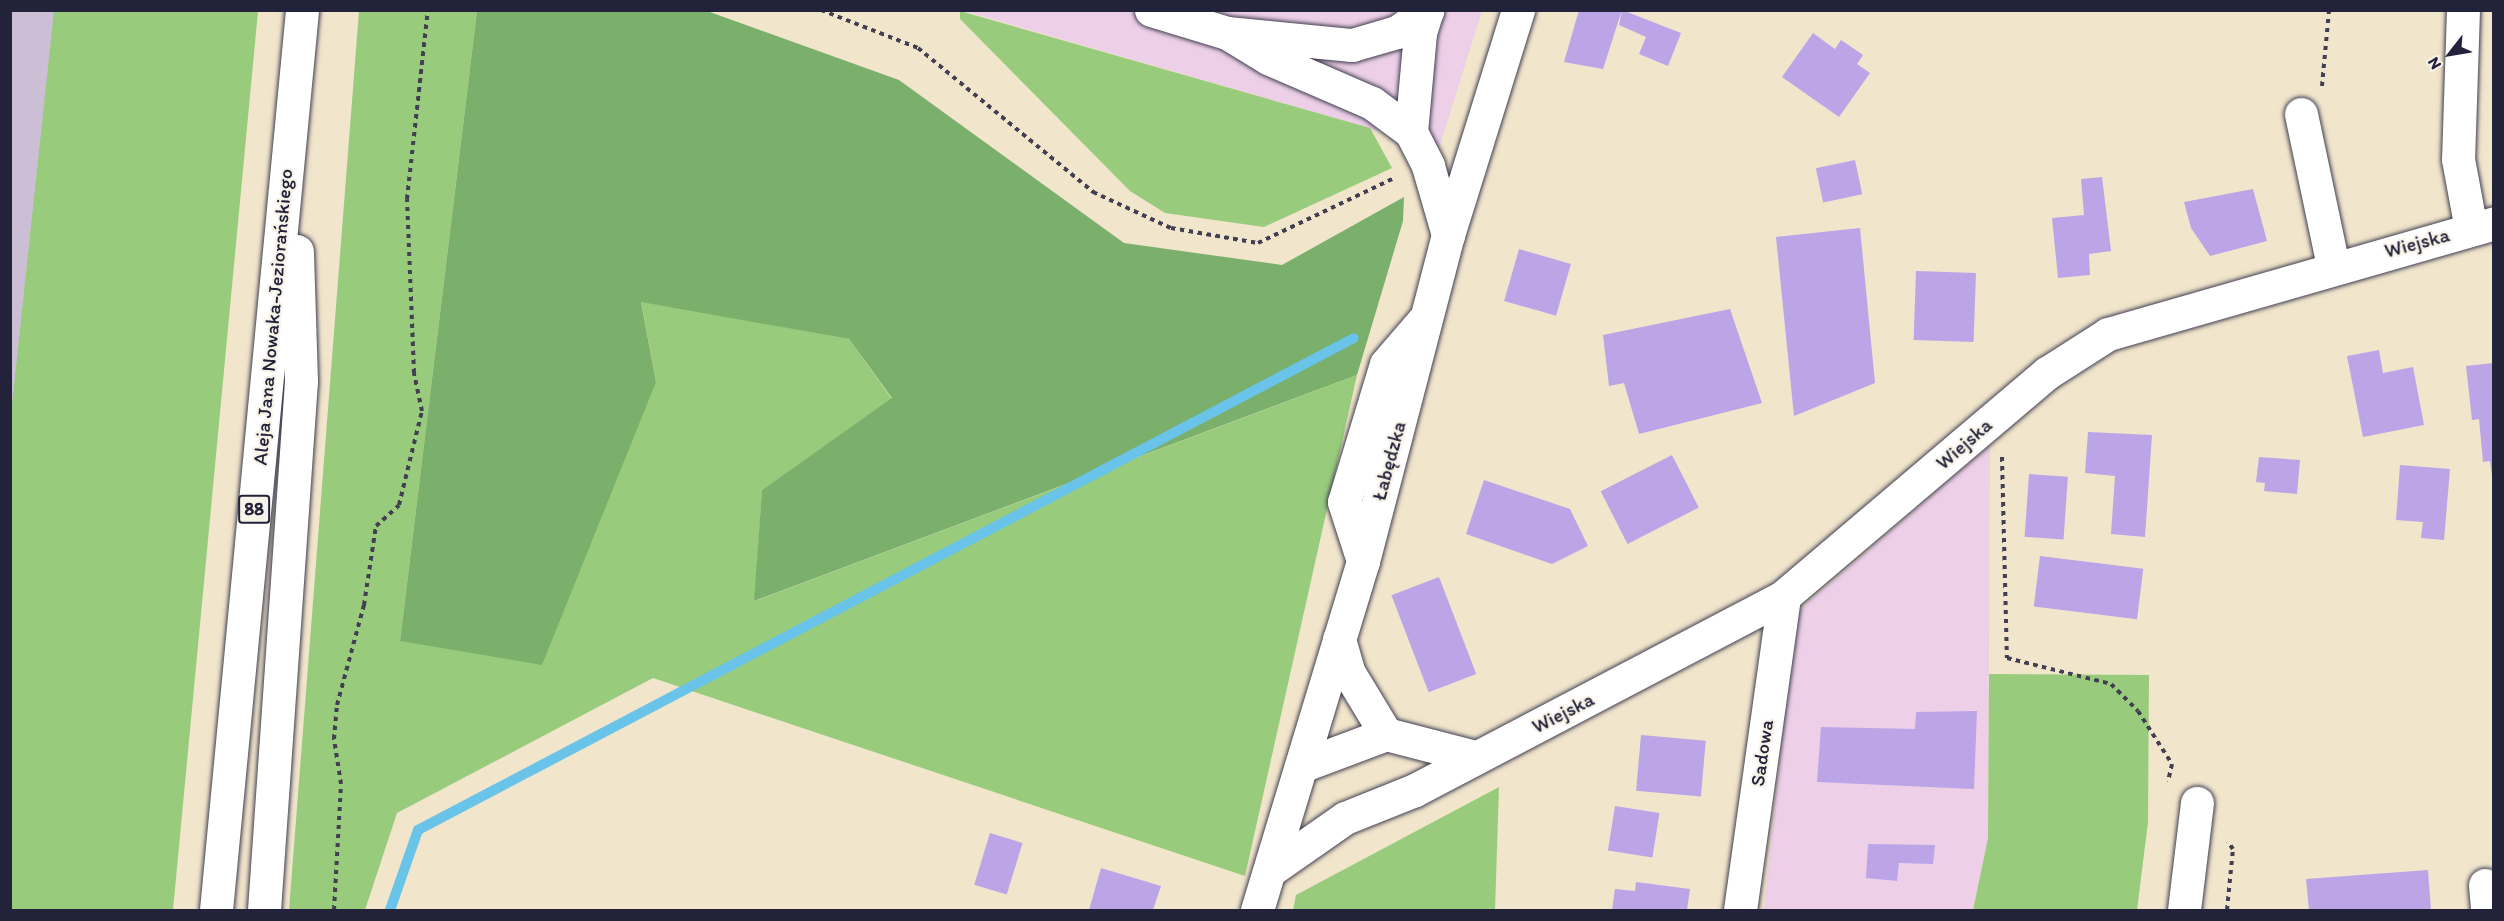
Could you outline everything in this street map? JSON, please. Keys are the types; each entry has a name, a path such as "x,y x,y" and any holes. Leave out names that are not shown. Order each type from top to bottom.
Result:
{"street":[{"name":"Aleja Jana Nowaka-Jeziorańskiego","path":"216,910 302,10"},
{"path":"1151,10 1227,33 1352,45 1397,32 1427,11"},
{"name":"Łabędzka","path":"1257,910 1363,561 1448,235 1518,10"},
{"path":"2463,10 2458,159 2482,226"},
{"path":"1411,132 1427,11"},
{"path":"1227,33 1268,58 1372,103 1411,132 1428,166 1448,235"},
{"path":"264,910 301,381 293,108"},
{"path":"2301,114 2333,266"},
{"name":"Wiejska","path":"1269,871 1345,818 1394,800 1727,630 1784,596 2078,350 2147,319 2482,226"},
{"name":"Sadowa","path":"1740,910 1784,596"},
{"path":"1340,639 1349,673 1386,734"},
{"path":"1345,818 1310,803 1298,772 1386,734 1475,757"},
{"path":"2184,910 2197,803"}],"path":[{"path":"334,910 340,784 334,739 337,705 364,605 376,526 399,505 422,411 414,372 407,199 428,10"},
{"path":"821,10 918,48 1092,192 1171,228 1258,243 1428,166"},
{"path":"2002,445 2007,658 2111,684 2138,711 2172,764 2166,795"},
{"path":"2227,910 2233,849"}],"shaded area":[{"path":"11,11 55,11 11,427"},
{"path":"964,11 1482,11 1439,148"},
{"path":"1990,445 1988,838 1973,910 1764,910 1795,614"}],"green space":[{"path":"54,11 258,11 173,910 11,910 10,423"},
{"path":"359,11 477,11 400,641 656,382 641,301 849,339 892,399 762,490 755,601 1357,375 1245,876 653,678 397,813 365,910 289,910"},
{"path":"477,11 707,11 899,80 1124,243 1282,265 1404,197 1403,221 1357,375 754,601 762,490 892,398 849,339 641,302 656,382 542,665 400,641"},
{"path":"960,11 1370,128 1392,168 1264,227 1165,213 1130,191 960,19"},
{"path":"1989,674 2149,675 2148,822 2137,910 1973,910 1988,838"},
{"path":"1499,787 1495,910 1293,910 1296,895"}],"building":[{"path":"1579,10 1622,10 1603,69 1564,62"},
{"path":"1622,10 1681,33 1668,66 1639,54 1646,37 1619,25"},
{"path":"1813,33 1835,49 1841,40 1863,55 1857,64 1870,73 1839,117 1782,77"},
{"path":"1855,160 1862,194 1823,203 1816,168"},
{"path":"2102,177 2111,251 2089,254 2090,275 2058,278 2052,218 2084,215 2081,179"},
{"path":"2253,189 2267,241 2210,256 2191,228 2184,202"},
{"path":"1860,228 1875,383 1794,416 1776,237"},
{"path":"1519,249 1571,264 1556,316 1504,301"},
{"path":"1916,271 1976,273 1974,342 1914,340"},
{"path":"1730,309 1762,403 1639,434 1624,383 1609,386 1603,335"},
{"path":"2379,350 2383,373 2413,367 2424,425 2363,437 2347,356"},
{"path":"2494,363 2494,476 2492,476 2490,461 2483,462 2479,419 2472,420 2466,366"},
{"path":"2088,432 2152,435 2145,537 2111,534 2115,476 2085,473"},
{"path":"1672,455 1699,508 1628,544 1601,491"},
{"path":"2259,457 2300,460 2297,494 2264,491 2265,483 2256,482"},
{"path":"2400,465 2450,469 2444,540 2421,538 2423,522 2396,520"},
{"path":"2029,474 2068,477 2064,540 2025,537"},
{"path":"1484,480 1570,509 1588,546 1552,564 1466,534"},
{"path":"2040,556 2143,569 2137,619 2034,607"},
{"path":"1439,577 1476,674 1429,692 1391,595"},
{"path":"1977,711 1974,789 1817,782 1821,727 1915,729 1916,712"},
{"path":"1641,735 1706,741 1701,796 1636,791"},
{"path":"1615,806 1659,813 1652,857 1608,850"},
{"path":"990,833 1023,843 1007,895 974,885"},
{"path":"1868,844 1935,845 1933,864 1899,863 1897,881 1866,878"},
{"path":"1101,868 1161,886 1153,910 1089,910"},
{"path":"2428,870 2431,910 2309,910 2306,879"},
{"path":"1636,882 1690,889 1687,910 1612,910 1615,889 1635,891"}],"waterway":[{"path":"390,910 418,830 1354,338"}]}
